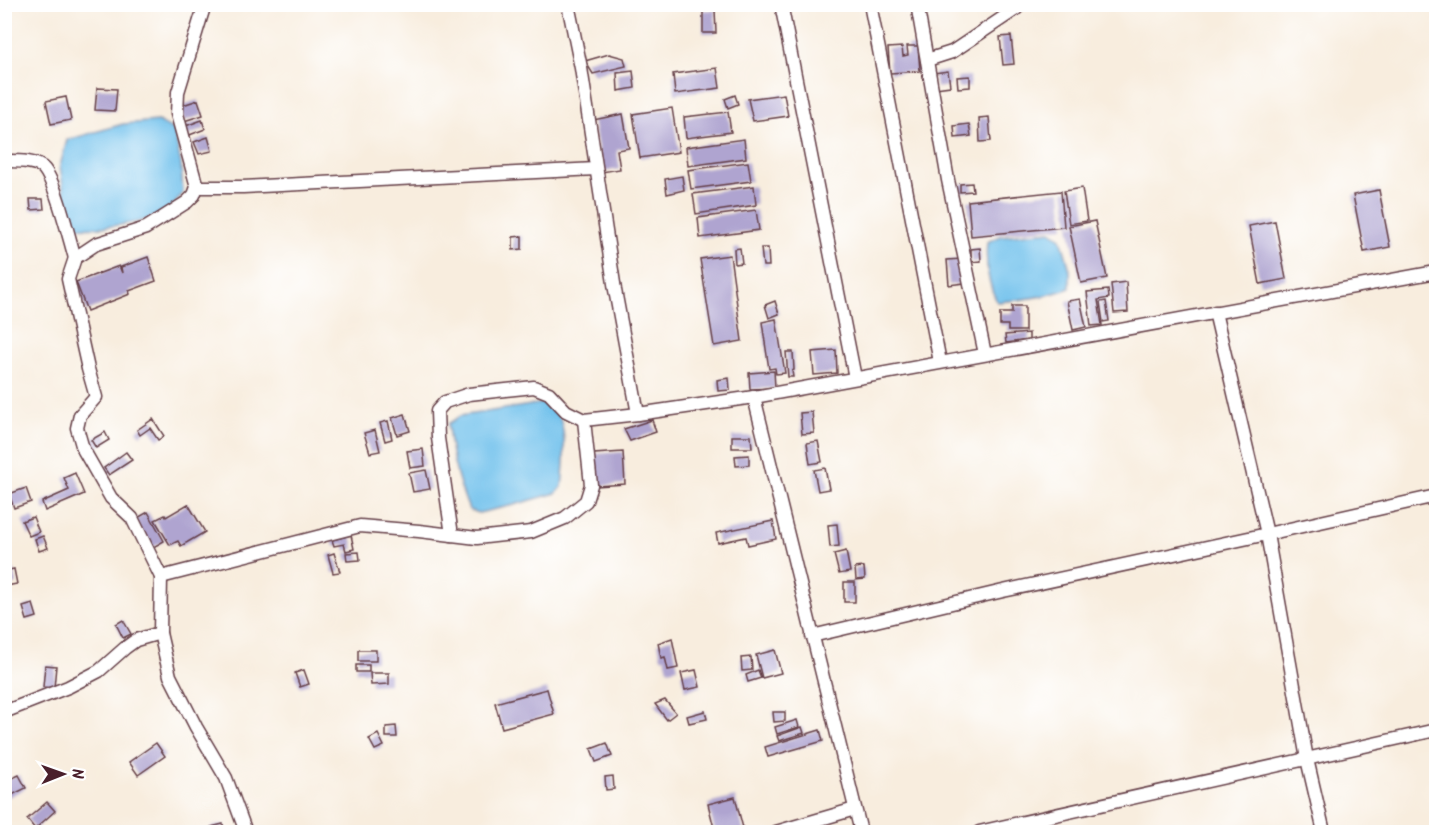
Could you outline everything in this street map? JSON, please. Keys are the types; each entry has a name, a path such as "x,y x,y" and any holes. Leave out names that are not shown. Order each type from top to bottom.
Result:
{"street":[{"path":"75,258 96,244 146,228 187,202 194,195 197,187 177,114 178,92 205,4"},
{"path":"568,4 615,290 638,414"},
{"path":"781,4 855,378"},
{"path":"870,4 940,362"},
{"path":"917,4 948,180 985,354"},
{"path":"927,60 952,52 1021,4"},
{"path":"4,161 24,160 44,168 53,185 75,258 68,279 96,397 80,415 77,428 83,449 111,498 132,518 161,577 160,633 170,676 226,778 246,832"},
{"path":"197,187 243,187 596,170"},
{"path":"452,535 438,438 437,411 445,402 469,394 534,387 549,393 566,411 585,420 638,414 754,397 1437,272"},
{"path":"1215,312 1267,534 1307,759 1324,832"},
{"path":"754,397 861,832"},
{"path":"161,577 360,526 477,538 531,532 565,518 586,501 591,485 585,420"},
{"path":"812,636 1003,591 1437,496"},
{"path":"4,712 68,687 99,671 136,640 160,633"},
{"path":"979,832 1437,730"},
{"path":"776,832 855,809"}],"water":[{"path":"158,121 174,130 181,164 183,193 176,202 159,215 136,222 110,226 75,227 65,200 60,166 67,140 123,124"},
{"path":"1051,231 1061,238 1070,270 1070,288 1034,298 997,302 987,272 987,242 1001,236"},
{"path":"543,403 555,410 562,425 564,469 562,487 556,493 514,505 479,513 469,510 455,468 448,424 460,416"}],"building":[{"path":"703,10 715,10 716,33 703,33"},
{"path":"1011,36 1014,64 1003,65 1000,37"},
{"path":"907,46 918,46 920,71 890,73 888,48 902,47 903,56 908,55"},
{"path":"609,54 624,58 626,66 593,74 585,61"},
{"path":"717,68 720,88 675,94 673,74"},
{"path":"633,71 635,88 618,91 617,73"},
{"path":"948,71 950,86 936,88 934,73"},
{"path":"970,76 970,87 958,88 957,77"},
{"path":"97,88 117,89 115,111 95,110"},
{"path":"784,94 788,116 753,121 748,99"},
{"path":"735,95 738,104 728,108 725,99"},
{"path":"66,97 71,120 51,124 46,101"},
{"path":"198,100 203,115 184,121 180,106"},
{"path":"672,108 679,152 640,158 633,114"},
{"path":"728,112 731,132 686,138 684,117"},
{"path":"623,114 629,148 617,150 620,169 602,172 593,120"},
{"path":"989,117 991,141 980,142 979,118"},
{"path":"202,120 205,129 187,136 183,127"},
{"path":"969,124 971,136 955,138 954,126"},
{"path":"208,137 212,151 199,154 194,142"},
{"path":"744,139 746,158 688,166 686,147"},
{"path":"748,162 751,181 691,189 688,170"},
{"path":"682,176 684,190 667,194 665,179"},
{"path":"972,183 973,191 960,192 960,184"},
{"path":"754,186 756,205 696,214 693,194"},
{"path":"1082,188 1087,221 1069,224 1064,191"},
{"path":"1379,190 1390,247 1364,252 1353,195"},
{"path":"1061,191 1064,227 971,236 968,201"},
{"path":"30,199 43,199 44,209 31,210"},
{"path":"756,210 759,230 700,238 698,218"},
{"path":"1095,221 1107,278 1081,283 1069,226"},
{"path":"1275,221 1286,279 1260,284 1249,226"},
{"path":"522,236 522,249 513,250 513,237"},
{"path":"740,248 742,263 735,264 734,249"},
{"path":"761,248 768,248 769,266 763,266"},
{"path":"980,248 981,261 971,262 971,249"},
{"path":"730,255 742,341 714,346 700,259"},
{"path":"148,257 156,281 87,311 76,282 119,266 122,273 121,267"},
{"path":"962,259 964,283 949,285 947,260"},
{"path":"1126,282 1128,312 1114,313 1111,284"},
{"path":"1108,290 1109,298 1098,300 1102,325 1091,326 1087,292"},
{"path":"1080,299 1086,327 1073,330 1067,301"},
{"path":"775,301 779,314 769,318 765,305"},
{"path":"1106,301 1109,321 1103,322 1100,302"},
{"path":"1012,306 1025,306 1025,331 1008,331 1008,325 1000,325 1000,313 1012,313"},
{"path":"776,319 785,373 776,374 775,368 769,369 762,322"},
{"path":"1029,333 1029,340 1006,343 1005,335"},
{"path":"836,350 837,373 814,375 812,352"},
{"path":"786,352 793,352 793,377 788,377"},
{"path":"774,371 775,388 750,389 749,373"},
{"path":"729,378 730,390 718,391 717,380"},
{"path":"812,412 814,433 802,434 800,413"},
{"path":"405,414 410,431 397,435 392,418"},
{"path":"153,419 164,436 158,440 150,428 140,435 137,430"},
{"path":"652,420 656,432 630,441 624,429"},
{"path":"388,421 392,439 385,441 380,423"},
{"path":"375,430 380,451 370,453 364,433"},
{"path":"105,432 109,440 96,448 91,440"},
{"path":"732,436 751,436 752,448 732,448"},
{"path":"818,441 822,462 810,464 807,443"},
{"path":"423,449 425,466 410,468 407,451"},
{"path":"126,452 132,460 109,475 104,468"},
{"path":"623,452 625,484 597,486 594,454"},
{"path":"749,455 749,465 736,466 735,456"},
{"path":"825,468 829,489 818,491 814,470"},
{"path":"426,470 430,489 413,492 409,473"},
{"path":"75,473 84,494 45,511 42,502 69,490 64,478"},
{"path":"26,488 31,502 14,508 9,494"},
{"path":"188,504 205,532 181,546 178,541 170,545 155,520 165,515 166,517"},
{"path":"148,512 164,541 150,549 134,520"},
{"path":"33,517 39,532 29,536 22,521"},
{"path":"773,521 776,539 748,545 746,537 718,543 716,533"},
{"path":"837,524 839,546 830,547 828,525"},
{"path":"351,535 354,549 346,551 344,544 334,546 332,540"},
{"path":"43,536 48,548 39,551 35,539"},
{"path":"846,551 850,572 839,574 834,554"},
{"path":"359,552 360,560 347,561 346,553"},
{"path":"334,553 340,572 333,573 328,555"},
{"path":"864,567 865,579 856,580 855,568"},
{"path":"14,569 17,584 6,586 4,571"},
{"path":"844,582 855,582 855,602 844,602"},
{"path":"33,604 37,617 27,620 23,607"},
{"path":"123,620 131,634 123,638 116,624"},
{"path":"672,638 678,668 668,670 665,657 661,658 658,643"},
{"path":"358,650 376,650 376,661 358,661"},
{"path":"775,650 781,673 762,678 756,655"},
{"path":"751,657 752,670 742,671 741,658"},
{"path":"45,665 56,666 54,688 43,687"},
{"path":"356,665 369,665 369,672 356,672"},
{"path":"304,670 309,684 300,687 295,673"},
{"path":"696,670 700,687 685,690 681,673"},
{"path":"758,670 761,678 748,682 746,675"},
{"path":"370,673 389,673 389,684 371,685"},
{"path":"547,689 554,714 502,728 495,703"},
{"path":"665,700 676,713 667,720 655,704"},
{"path":"705,711 707,719 689,723 687,716"},
{"path":"773,712 785,712 785,721 774,722"},
{"path":"797,720 799,727 777,734 775,727"},
{"path":"396,726 397,737 386,737 386,727"},
{"path":"802,727 804,733 779,741 777,736"},
{"path":"820,730 823,741 768,757 765,747"},
{"path":"378,734 384,746 375,750 369,739"},
{"path":"156,743 165,756 138,775 129,762"},
{"path":"607,743 612,756 596,762 591,749"},
{"path":"19,775 26,788 4,799 4,782"},
{"path":"613,776 614,789 606,790 605,777"},
{"path":"735,797 744,832 715,832 708,804"},
{"path":"47,802 55,811 35,829 27,819"},
{"path":"223,824 225,832 212,832 211,827"}]}
